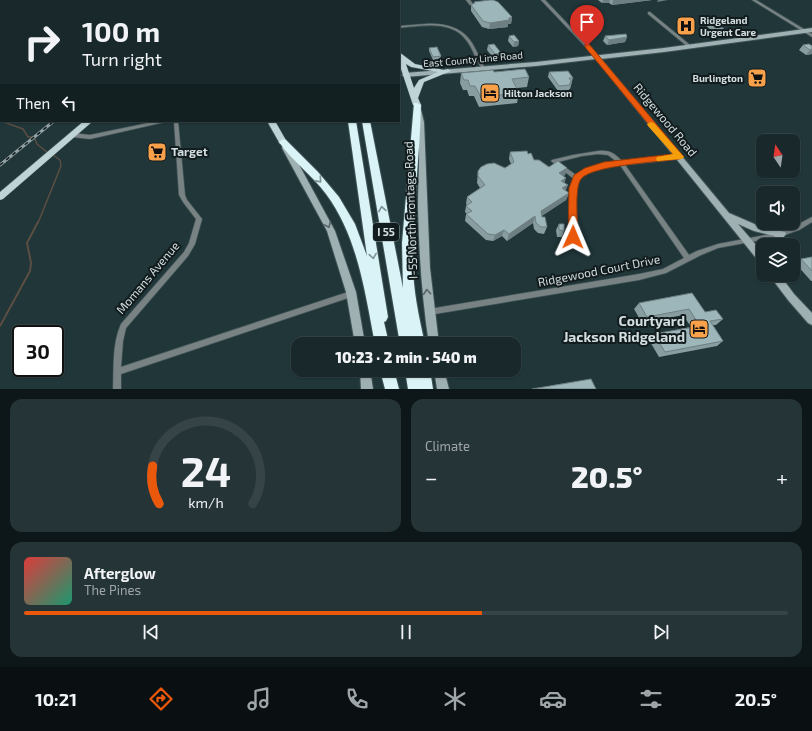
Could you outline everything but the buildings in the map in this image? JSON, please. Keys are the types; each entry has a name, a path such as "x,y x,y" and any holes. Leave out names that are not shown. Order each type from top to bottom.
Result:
{"highway":[{"path":"416,101 416,149 411,186 407,264 417,337"},
{"name":"I 55","path":"352,122 385,337"},
{"name":"I 55","path":"366,122 406,337"},
{"path":"283,142 322,183 341,208 355,238 368,282 380,337"},
{"path":"390,377 392,389"},
{"path":"413,377 415,389"},
{"path":"423,377 426,389"}],"main road":[{"path":"400,56 413,66 445,71"},
{"name":"I-55 North Frontage Road","path":"400,56 402,75 416,101"},
{"path":"416,101 418,85 421,82 445,71"},
{"path":"0,197 88,122"},
{"path":"272,122 283,142"}],"street":[{"path":"468,0 471,4"},
{"name":"Ridgewood Road","path":"544,0 598,59 756,251"},
{"path":"754,0 810,33"},
{"path":"649,13 689,46"},
{"path":"400,27 437,25 456,30 465,35 483,68"},
{"name":"East County Line Road","path":"598,59 652,56 810,33"},
{"name":"East County Line Road","path":"402,75 548,63 554,64 689,46 810,33"},
{"name":"I-55 North Frontage Road","path":"416,101 421,122 424,248 429,312 433,337"},
{"path":"72,135 90,137 160,122"},
{"name":"Momans Avenue","path":"118,388 117,372 120,334 123,326 186,254 192,244 199,219 184,201 182,195 176,122"},
{"path":"283,142 331,231 351,294 359,337"},
{"path":"577,179 554,161 582,155 607,152 612,154 621,163 688,259"},
{"path":"573,237 573,188 577,179 588,170 604,165 679,157"},
{"path":"726,214 748,226 782,234 778,238"},
{"name":"Ridgewood Court Drive","path":"429,312 664,272 699,253 718,246 782,234 797,228 812,218"},
{"path":"779,282 812,320"},
{"path":"117,372 351,294"},
{"path":"366,377 367,389"},
{"path":"440,377 442,389"}],"waterway":[{"path":"4,122 23,129 28,137 34,137 37,144 48,153"},
{"path":"38,223 61,166 60,160 53,155"},
{"path":"0,326 30,271 31,263 27,243 38,222"}],"railway":[{"path":"0,165 53,122"}],"slow traffic":[{"path":"651,124 679,157 660,159"}],"place":[{"name":"Ridgeland Urgent Care","path":"686,26"},
{"name":"Burlington","path":"757,78"},
{"name":"Hilton Jackson","path":"490,93"},
{"name":"Target","path":"157,152"},
{"name":"Courtyard Jackson Ridgeland","path":"699,329"}],"route":[{"path":"573,237 573,188 577,177 588,170 604,165 679,157 587,46"}]}
